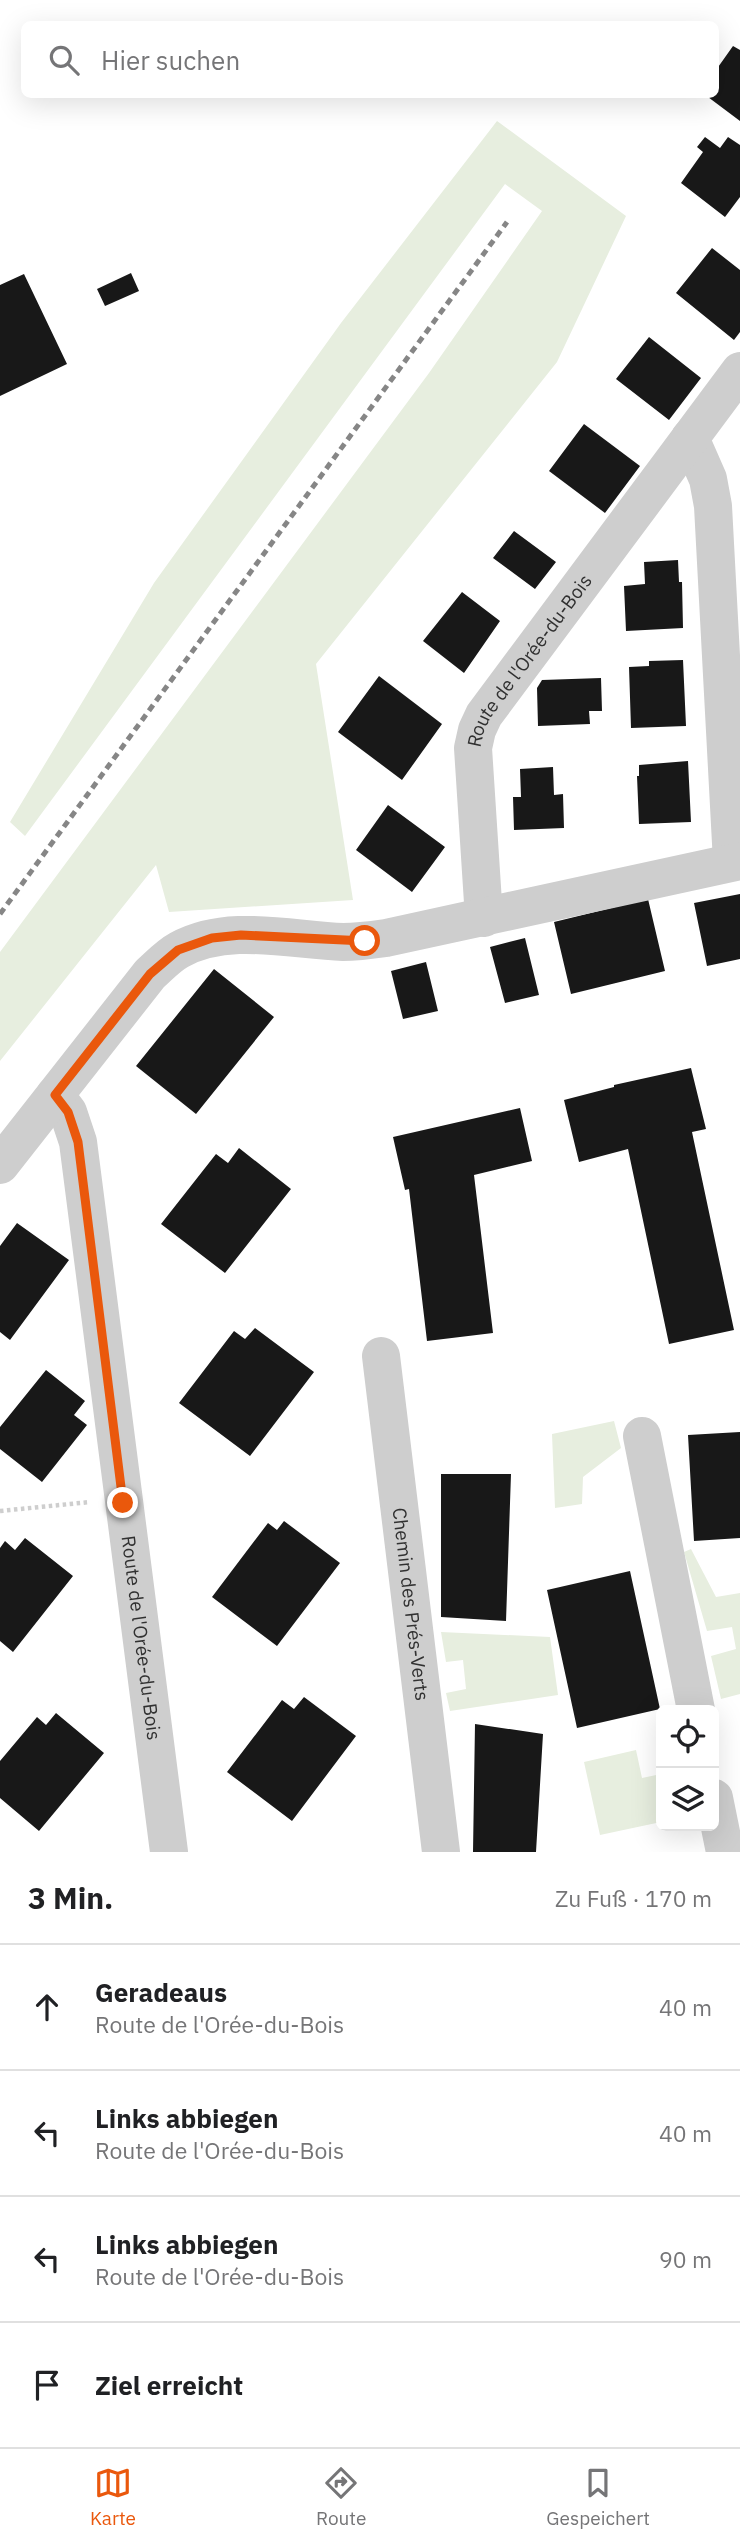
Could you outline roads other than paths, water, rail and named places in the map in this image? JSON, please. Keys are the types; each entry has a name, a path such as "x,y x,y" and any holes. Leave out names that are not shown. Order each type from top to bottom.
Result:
{"street":[{"name":"Route de l'Orée-du-Bois","path":"484,918 473,766 477,730 492,701 740,371"},
{"path":"0,1165 150,974 178,950 194,943 241,935 365,941 484,918 736,861 713,506 708,479 690,438"},
{"name":"Route de l'Orée-du-Bois","path":"55,1095 68,1112 78,1142 169,1852"},
{"name":"Chemin des Prés-Verts","path":"381,1356 441,1852"},
{"path":"642,1436 695,1705"},
{"path":"719,1823 725,1852"}],"railway":[{"path":"0,914 507,222"}]}
